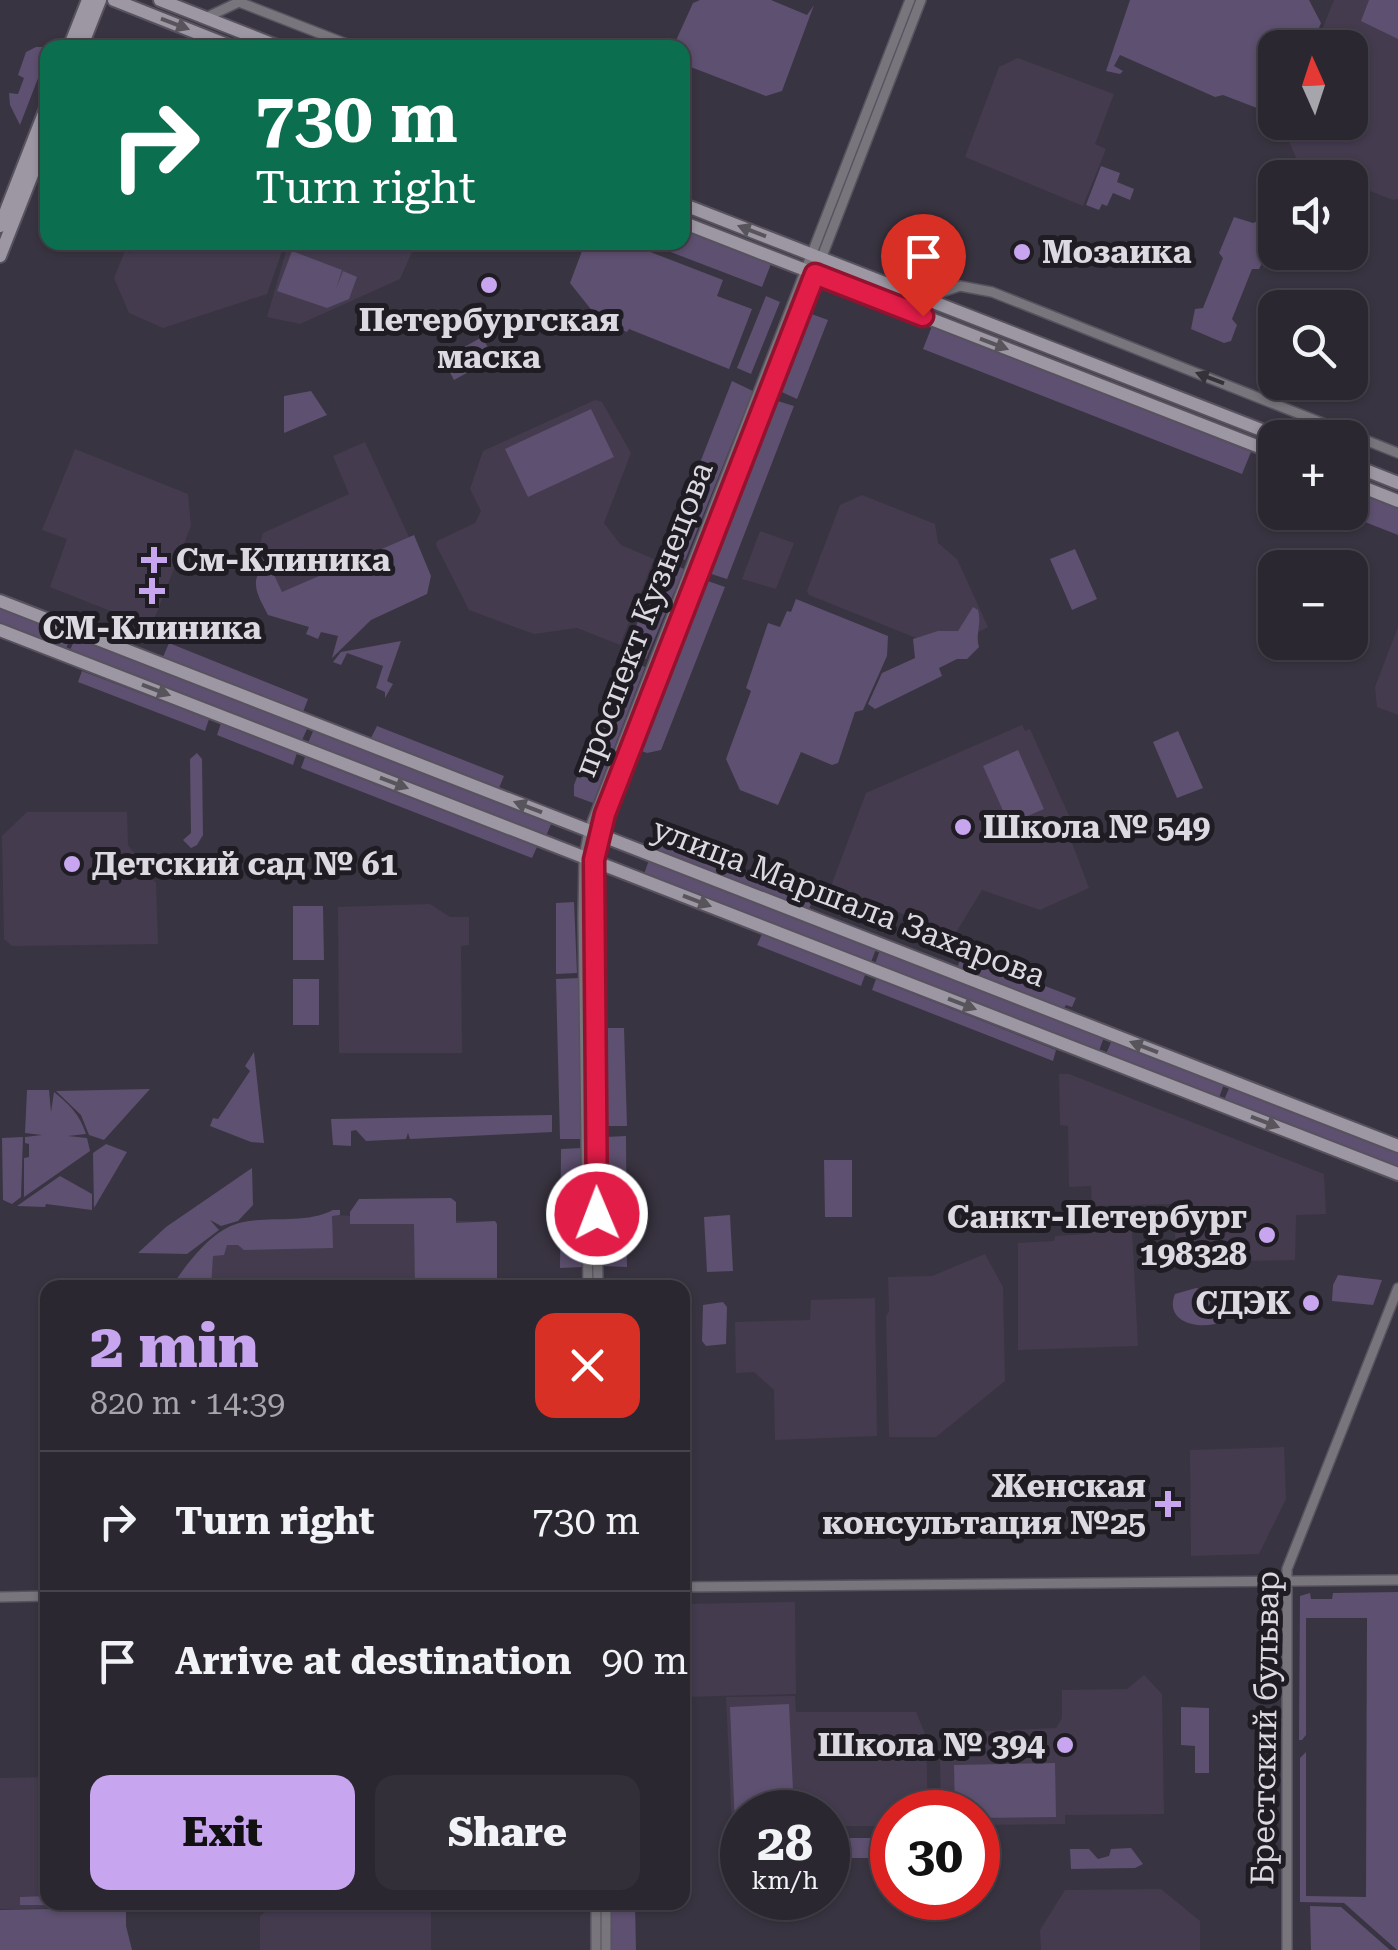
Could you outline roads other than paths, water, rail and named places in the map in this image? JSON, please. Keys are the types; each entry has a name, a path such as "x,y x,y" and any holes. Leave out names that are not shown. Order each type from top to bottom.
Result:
{"street":[{"path":"73,40 88,0"},
{"path":"84,40 100,0"},
{"path":"114,0 216,40"},
{"path":"160,0 261,40"},
{"name":"проспект Кузнецова","path":"588,1280 589,859 594,832 810,272 910,0"},
{"name":"проспект Кузнецова","path":"816,256 921,0"},
{"path":"205,18 239,2 336,40"},
{"path":"0,226 40,124"},
{"path":"0,256 40,154"},
{"path":"690,207 1258,429"},
{"path":"690,225 1258,446"},
{"path":"924,298 960,286 992,292 1398,452"},
{"path":"1368,471 1398,483"},
{"path":"1368,489 1398,501"},
{"name":"улица Маршала Захарова","path":"0,601 1398,1146"},
{"name":"улица Маршала Захарова","path":"0,630 1398,1174"},
{"name":"проспект Кузнецова","path":"589,859 598,1280"},
{"name":"Брестский бульвар","path":"1288,1950 1287,1569 1398,1288"},
{"path":"690,1587 1398,1580"},
{"path":"0,1597 40,1596"},
{"path":"596,1910 596,1950"},
{"path":"606,1910 606,1950"}],"place":[{"name":"Мозаика","path":"1022,252"},
{"name":"Петербургская маска","path":"489,285"},
{"name":"См-Клиника","path":"154,560"},
{"name":"СМ-Клиника","path":"152,591"},
{"name":"Школа № 549","path":"963,827"},
{"name":"Детский сад № 61","path":"72,864"},
{"name":"Санкт-Петербург 198328","path":"1267,1235"},
{"name":"СДЭК","path":"1311,1303"},
{"name":"Женская консультация №25","path":"1168,1504"},
{"name":"Школа № 394","path":"1065,1745"}]}
